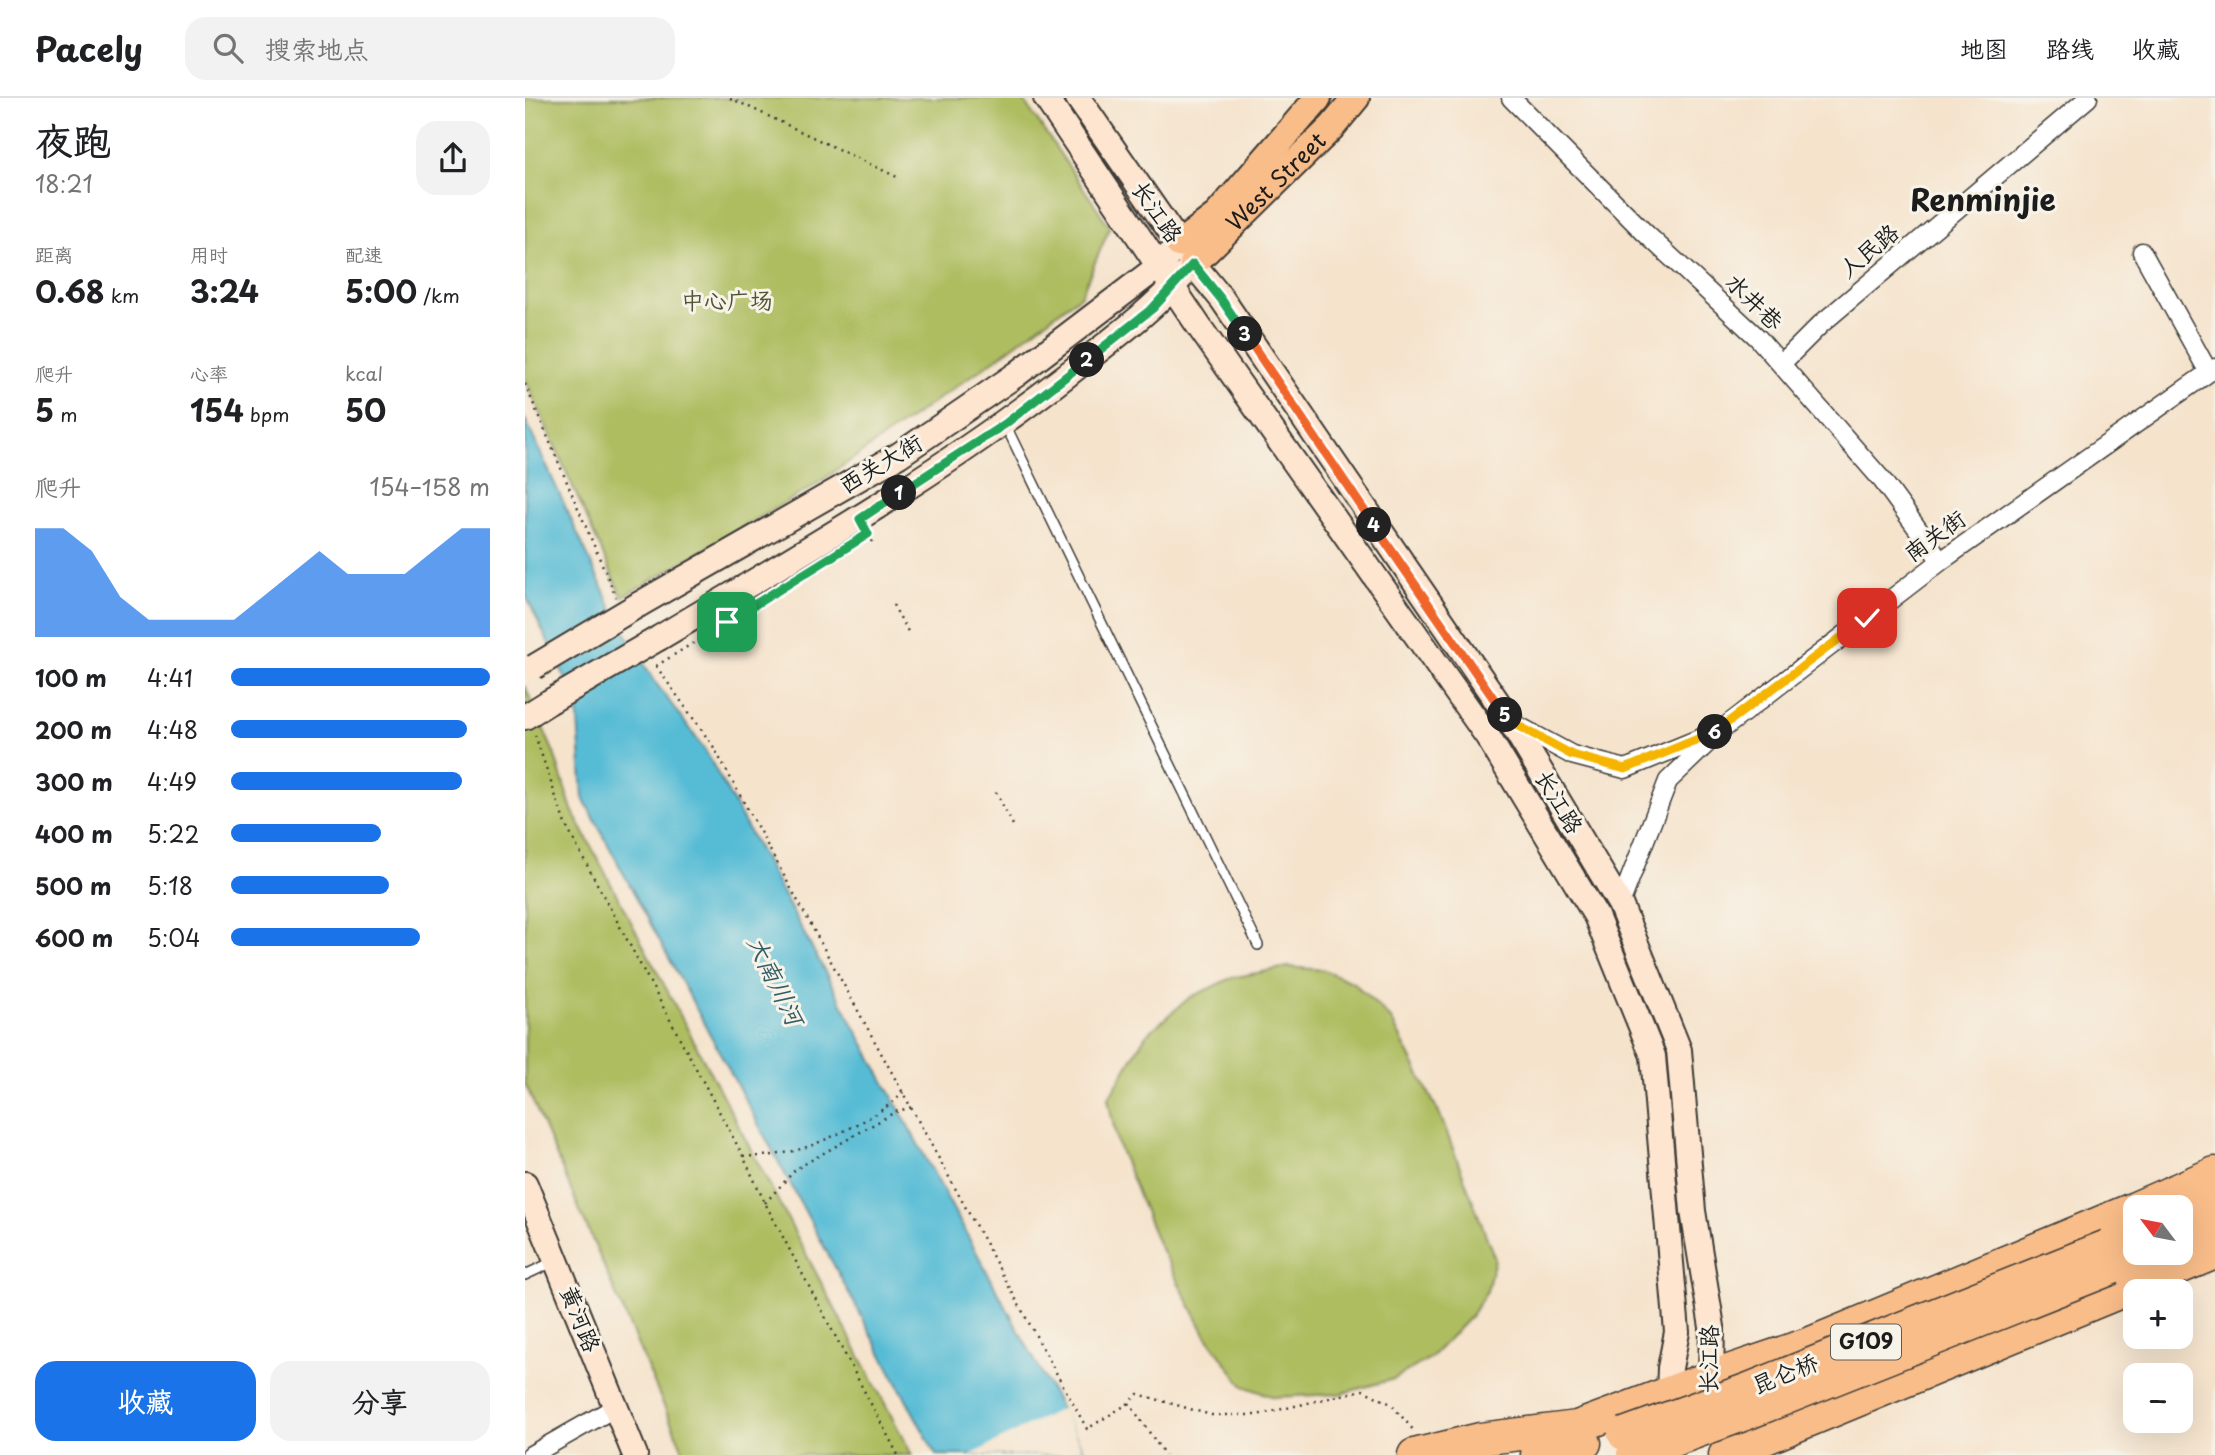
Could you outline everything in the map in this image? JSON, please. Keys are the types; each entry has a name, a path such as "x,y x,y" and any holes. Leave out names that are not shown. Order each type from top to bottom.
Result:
{"highway":[{"path":"2165,1195 2215,1173"},
{"path":"2193,1206 2215,1196"},
{"path":"1422,1453 1480,1439 1577,1427 1811,1343 2123,1213"},
{"path":"2193,1234 2215,1224"},
{"name":"G109","path":"2110,1257 2123,1245"},
{"path":"1725,1455 2215,1253"},
{"name":"G109","path":"2110,1257 2123,1256"},
{"name":"昆仑桥","path":"1537,1455 1624,1434 2110,1257"},
{"name":"昆仑桥","path":"1633,1455 1751,1412 2110,1257"},
{"name":"长江路","path":"1705,1455 1711,1377"},
{"path":"1664,1455 1669,1392"}],"main road":[{"name":"长江路","path":"1046,98 1208,340 1489,737 1596,916 1653,1056 1677,1332 1670,1368 1669,1392"},
{"name":"长江路","path":"1078,98 1186,254 1221,299 1511,722 1620,904 1679,1050 1693,1211 1712,1327 1711,1377"},
{"name":"West Street","path":"1186,254 1318,98"},
{"name":"West Street","path":"1186,254 1332,127 1356,98"},
{"name":"西关大街","path":"529,670 629,606 899,456 1017,374 1159,266 1186,254"},
{"path":"534,711 860,519 1005,424 1153,308 1173,286 1186,254"},
{"name":"黄河路","path":"525,1184 635,1455"}],"street":[{"name":"水井巷","path":"1511,98 1644,232 1758,338 1882,480 1941,561"},
{"name":"人民路","path":"1781,364 1821,324 2088,98"},
{"path":"2142,252 2212,369"},
{"name":"南关街","path":"1620,904 1668,781 1721,730 1941,561 2212,369"},
{"path":"1511,722 1572,755 1625,769 1721,730"},
{"path":"531,1455 616,1408"}],"lane":[{"path":"1005,424 1258,945"},
{"path":"525,1275 556,1261"}],"path":[{"path":"730,98 899,178"},
{"path":"525,384 629,606"},
{"path":"860,519 874,545"},
{"path":"893,605 910,635"},
{"path":"703,637 656,666 713,746 1087,1429 1129,1403 1138,1394 1211,1415 1257,1415 1363,1390 1391,1404 1422,1453"},
{"path":"534,711 565,824 743,1156 898,1455"},
{"path":"996,792 1015,829"},
{"path":"743,1156 759,1157 799,1149 875,1114 902,1094"},
{"path":"765,1203 796,1170 880,1120 912,1107"},
{"path":"875,1114 880,1120"},
{"path":"836,1133 841,1142"},
{"path":"1129,1403 1165,1455"}],"green space":[{"name":"中心广场","path":"525,98 1022,98 1110,227 1081,295 997,358 814,486 622,597 525,379"},
{"path":"525,686 554,753 572,810 912,1455 685,1455 525,1083"},
{"path":"1288,967 1324,970 1354,983 1391,1019 1440,1115 1495,1259 1487,1291 1470,1317 1430,1358 1394,1379 1339,1394 1274,1397 1243,1386 1205,1334 1157,1241 1117,1142 1108,1099 1146,1035 1189,998 1231,978"}],"water":[{"name":"大南川河","path":"525,419 614,613 653,679 705,750 1086,1455 936,1455 583,798 577,702 525,594"}],"pier":[{"path":"1062,1408 1082,1448 1068,1455 971,1455"}],"district":[{"name":"Renminjie","path":"1983,201"}],"route":[{"path":"727,622 868,534 860,519 1005,424 1153,308 1193,264 1221,299 1511,722 1572,755 1625,769 1721,730 1867,618"}]}
